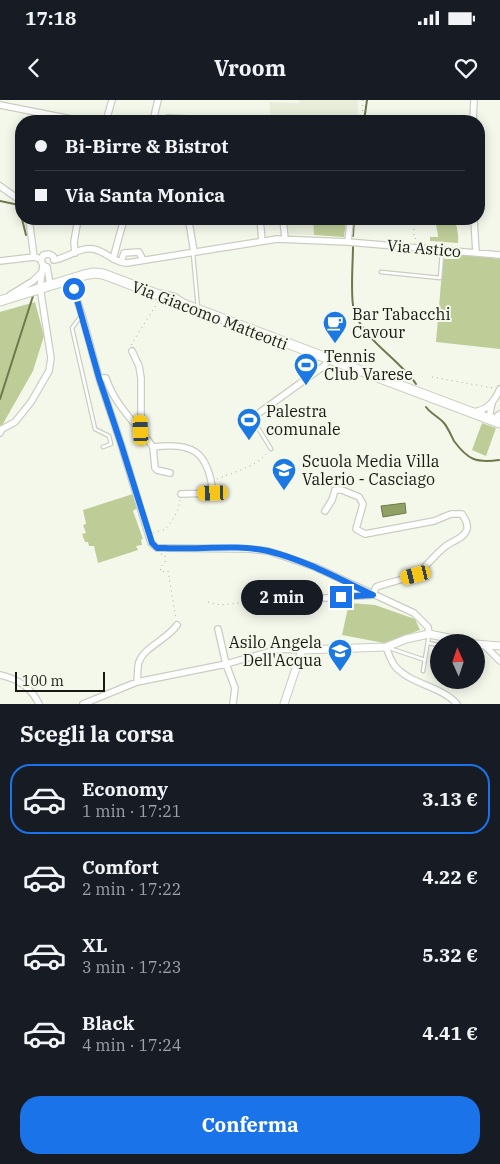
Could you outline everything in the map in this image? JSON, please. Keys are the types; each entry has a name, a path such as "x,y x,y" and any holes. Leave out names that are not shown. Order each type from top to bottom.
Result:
{"main road":[{"name":"Via Giacomo Matteotti","path":"0,300 84,275 99,273 496,422"}],"street":[{"path":"108,115 112,100"},
{"path":"154,115 158,100"},
{"path":"474,100 474,115"},
{"path":"0,105 51,115"},
{"path":"0,186 15,197"},
{"path":"31,225 34,257"},
{"path":"75,253 74,242 77,225"},
{"path":"112,259 122,225"},
{"path":"189,225 193,252"},
{"path":"261,225 262,240"},
{"path":"284,225 285,239"},
{"path":"348,242 350,225"},
{"path":"474,225 476,253"},
{"name":"Via Astico","path":"121,262 262,240 285,239 348,242 500,255"},
{"path":"54,260 64,258 83,249 94,250 121,262 124,253 139,252 143,260"},
{"path":"0,433 2,429 15,422 49,371 51,358 40,288 45,254 53,256 54,260"},
{"path":"0,261 34,257 51,266 54,260"},
{"path":"44,263 50,285"},
{"path":"0,300 33,281 41,273"},
{"path":"70,279 140,507 152,543 157,548 268,551 315,567 414,613 428,627 429,634 406,639 386,647 279,649 226,664 137,682 84,704"},
{"path":"132,351 142,378 141,430"},
{"path":"252,418 324,366 329,359"},
{"path":"99,378 106,378 124,413 141,430 153,447 155,468 170,473"},
{"path":"496,422 490,410 500,389"},
{"path":"470,412 479,411 492,403"},
{"path":"496,422 500,414"},
{"path":"153,447 172,444 187,447 198,453 204,461 212,481 213,493 181,494"},
{"path":"325,511 332,500 335,490 342,490 360,497 363,504 356,529 365,534 434,521 451,514 462,514 467,522 467,530 462,536 447,545 416,575 376,587 373,595"},
{"path":"325,598 373,595"},
{"path":"137,682 139,661 148,651 172,633 176,625"},
{"path":"218,629 226,664 235,688 233,704"},
{"path":"485,644 500,642"},
{"path":"485,645 500,646"},
{"path":"386,647 394,664 406,675 440,690 457,704"},
{"path":"485,649 500,661"},
{"path":"284,704 302,650"},
{"path":"0,675 14,678 28,687 39,704"}],"lane":[{"path":"381,272 440,278 442,250"},
{"path":"193,252 199,311"},
{"path":"82,315 72,328 95,429 109,436 111,444"},
{"path":"306,379 307,360"},
{"path":"252,418 271,449"},
{"path":"103,447 111,444 121,444"},
{"path":"424,671 429,634"},
{"path":"386,647 425,660"}],"path":[{"path":"363,115 364,100"},
{"path":"414,225 414,238 417,239"},
{"path":"132,351 131,345 159,301"},
{"path":"432,377 480,387 500,389"},
{"path":"212,481 262,459 271,449"},
{"path":"149,534 164,529 179,506 181,494"},
{"path":"165,548 164,552 160,550 160,554 166,555 165,562 160,568 161,572 168,572 176,625"},
{"path":"208,602 221,605 267,600 325,598"}],"shaded area":[{"path":"300,100 358,100 357,115 270,115 269,102 299,103"},
{"path":"286,225 313,225 314,235 287,234"},
{"path":"313,225 345,225 344,237 314,235"},
{"path":"436,225 456,225 458,243 430,241 430,237 438,237"},
{"path":"456,253 500,259 500,349 436,342 443,259 454,259"},
{"path":"35,302 44,336 33,371 0,429 0,312"},
{"path":"482,423 496,428 486,456 472,450"},
{"path":"136,493 140,506 133,511 143,539 141,540 142,545 136,546 138,550 98,563 94,546 89,546 88,542 85,542 82,534 86,533 83,525 86,524 83,510"},
{"path":"405,503 406,513 383,517 381,506"},
{"path":"349,603 375,605 415,619 420,630 384,643 342,635"}],"waterway":[{"path":"365,115 367,100"},
{"path":"0,201 15,204"},
{"path":"24,225 26,235"},
{"path":"353,236 354,225"},
{"path":"353,247 352,297 354,310 359,321 373,340 416,384"},
{"path":"0,399 33,296"},
{"path":"426,407 444,423 454,441 468,456 484,461 499,460"}],"place":[{"name":"Bar Tabacchi Cavour","path":"335,344"},
{"name":"Tennis Club Varese","path":"306,386"},
{"name":"Palestra comunale","path":"249,441"},
{"name":"Scuola Media Villa Valerio - Casciago","path":"284,491"},
{"name":"Asilo Angela Dell'Acqua","path":"340,672"}],"route":[{"path":"74,289 99,378 152,543 157,548 268,551 315,567 373,595 341,597"}]}
